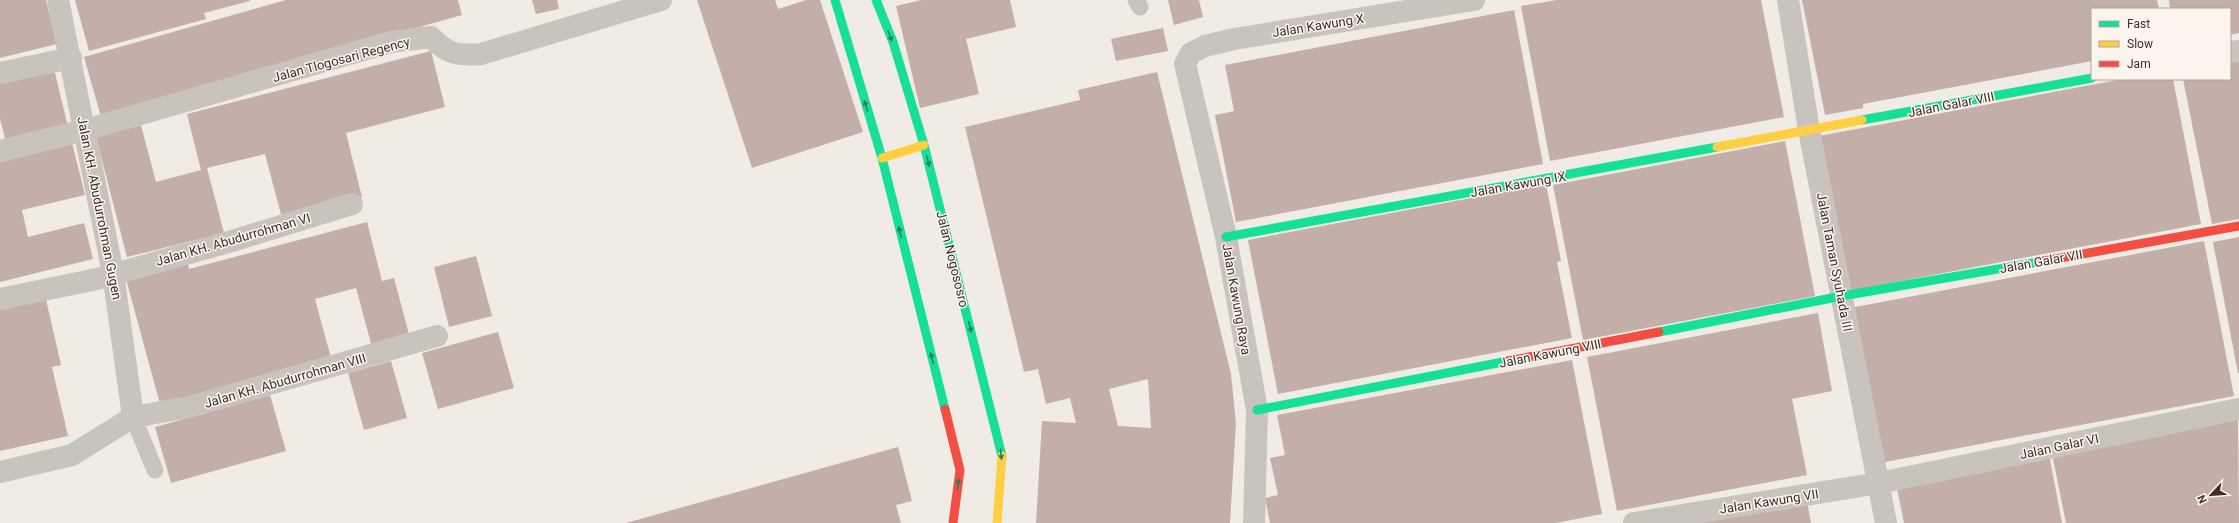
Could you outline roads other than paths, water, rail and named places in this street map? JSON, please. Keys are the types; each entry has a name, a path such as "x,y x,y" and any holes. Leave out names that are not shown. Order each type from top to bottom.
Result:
{"street":[{"name":"Jalan KH. Abudurrohman Gugen","path":"58,0 114,273 133,417"},
{"name":"Jalan Tlogosari Regency","path":"85,130 392,42 431,37 444,50 463,55 481,54 661,0"},
{"path":"835,0 882,158 960,470 953,523"},
{"name":"Jalan Nogososro","path":"876,0 893,42 924,145 1002,454 997,523"},
{"name":"Jalan Kawung X","path":"1188,78 1185,64 1191,53 1205,46 1234,39 1474,0"},
{"name":"Jalan Taman Syuhada III","path":"1788,0 1809,130 1886,523"},
{"path":"0,73 71,58"},
{"name":"Jalan Kawung Raya","path":"1188,78 1226,237 1257,410 1254,523"},
{"name":"Jalan Galar VIII","path":"1809,130 2091,78"},
{"path":"0,151 85,130"},
{"name":"Jalan Kawung IX","path":"1226,237 1809,130"},
{"path":"882,158 924,145"},
{"name":"Jalan KH. Abudurrohman VI","path":"0,299 97,279 232,241 352,204"},
{"name":"Jalan Galar VII","path":"1842,296 2239,226"},
{"name":"Jalan Kawung VIII","path":"1257,410 1842,296"},
{"name":"Jalan KH. Abudurrohman VIII","path":"133,417 189,407 437,336"},
{"name":"Jalan Galar VI","path":"1879,483 2239,409"},
{"path":"0,472 72,455 133,417"},
{"name":"Jalan Kawung VII","path":"1634,523 1879,483"}],"lane":[{"path":"133,417 156,470"}]}
